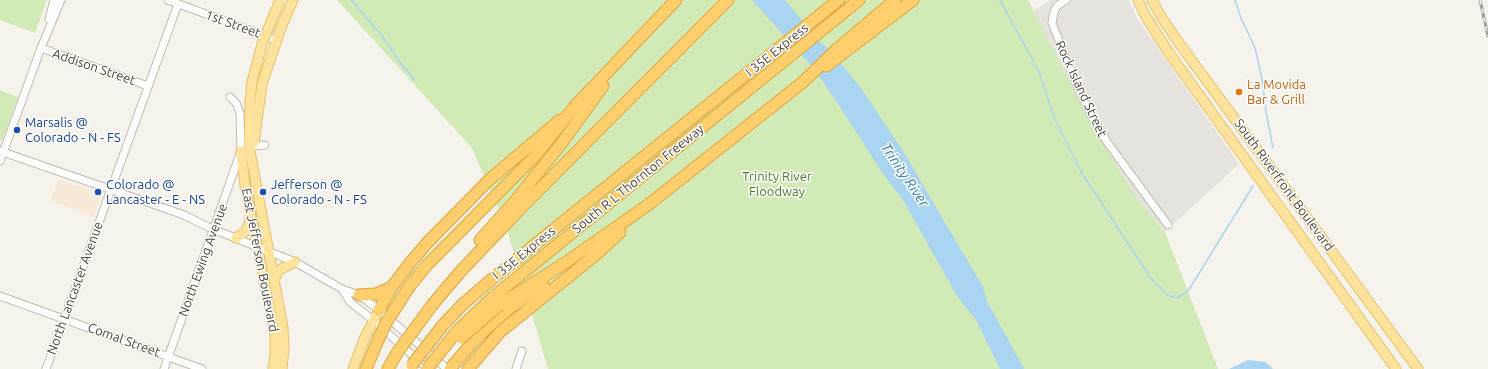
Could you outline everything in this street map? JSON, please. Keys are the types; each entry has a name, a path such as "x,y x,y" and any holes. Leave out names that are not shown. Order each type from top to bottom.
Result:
{"highway":[{"path":"366,369 390,316 409,287 426,266 536,155 576,106 678,0"},
{"path":"388,369 397,353 433,304 541,169 601,88 662,24 678,0"},
{"path":"475,251 728,0"},
{"name":"I 35E Express","path":"411,367 443,325 463,304 839,0"},
{"name":"South R L Thornton Freeway","path":"427,369 457,331 493,296 859,0"},
{"path":"803,82 836,50 895,0"},
{"path":"881,13 900,0"},
{"path":"435,369 454,345 494,309 565,263 648,205 803,82 844,54 913,0"},
{"path":"379,310 392,287 410,263 465,204 518,154 576,106"},
{"path":"468,369 500,332 599,252 648,205"},
{"path":"450,369 472,342 511,307 618,234"},
{"path":"359,295 376,294 392,287"}],"main road":[{"name":"East Jefferson Boulevard","path":"273,369 275,335 251,217 248,147 252,82 262,44 280,0"},
{"path":"248,147 262,84 276,40 293,0"},
{"name":"South Riverfront Boulevard","path":"1138,0 1146,17 1165,47 1396,369"},
{"name":"South Riverfront Boulevard","path":"1152,0 1160,15 1418,369"},
{"path":"1229,136 1241,127"},
{"name":"East Jefferson Boulevard","path":"248,147 283,328 284,348 282,369"},
{"path":"236,238 246,231 251,217"},
{"path":"274,281 279,270 295,262"},
{"path":"1328,274 1342,265"},
{"path":"353,369 373,320 379,310"}],"street":[{"path":"41,48 54,0"},
{"path":"0,161 2,151 41,48 61,0"},
{"name":"1st Street","path":"168,0 276,40"},
{"name":"Rock Island Street","path":"1066,0 1057,6 1052,17 1054,30 1091,116 1106,142 1168,225"},
{"name":"North Lancaster Avenue","path":"46,369 178,4"},
{"name":"Addison Street","path":"41,48 148,86"},
{"name":"North Ewing Avenue","path":"164,369 214,230 248,147 240,113 236,104 230,97"},
{"path":"236,104 250,103"},
{"path":"248,147 265,145"},
{"path":"2,151 184,215 214,230 295,262 342,288 359,295 379,310 447,369"},
{"path":"342,288 351,303 373,320 427,369"},
{"name":"Comal Street","path":"0,296 202,369"},
{"path":"516,369 522,351"}],"shaded area":[{"path":"1050,0 1129,0 1137,18 1239,164 1165,232 1139,202 1092,126 1033,11"},
{"path":"58,179 102,195 94,217 50,201"}],"green space":[{"path":"0,0 47,0 35,33 0,20"},
{"name":"Trinity River Floodway","path":"337,0 1028,0 1092,126 1139,202 1165,232 1218,369 548,369 506,226 472,148"},
{"path":"0,90 18,97 3,138 0,141"}],"water":[{"name":"Trinity River","path":"752,0 785,0 821,43 832,52 863,91 903,151 983,287 987,301 1024,369 1000,369 976,320 957,296 903,200 884,175 815,70"},
{"path":"1248,360 1266,362 1273,369 1229,369"}],"waterway":[{"path":"351,0 382,36 414,79"},
{"path":"1000,0 1039,72 1055,120 1081,172 1150,277 1167,295 1177,298 1188,291 1253,186"},
{"path":"1235,0 1241,18 1255,48 1262,79 1266,112 1273,148"}],"railway":[{"path":"1480,0 1488,36"}],"place":[{"name":"La Movida Bar & Grill","path":"1239,92"},
{"name":"Marsalis @ Colorado - N - FS","path":"17,130"},
{"name":"Colorado @ Lancaster - E - NS","path":"98,192"},
{"name":"Jefferson @ Colorado - N - FS","path":"263,192"}]}
